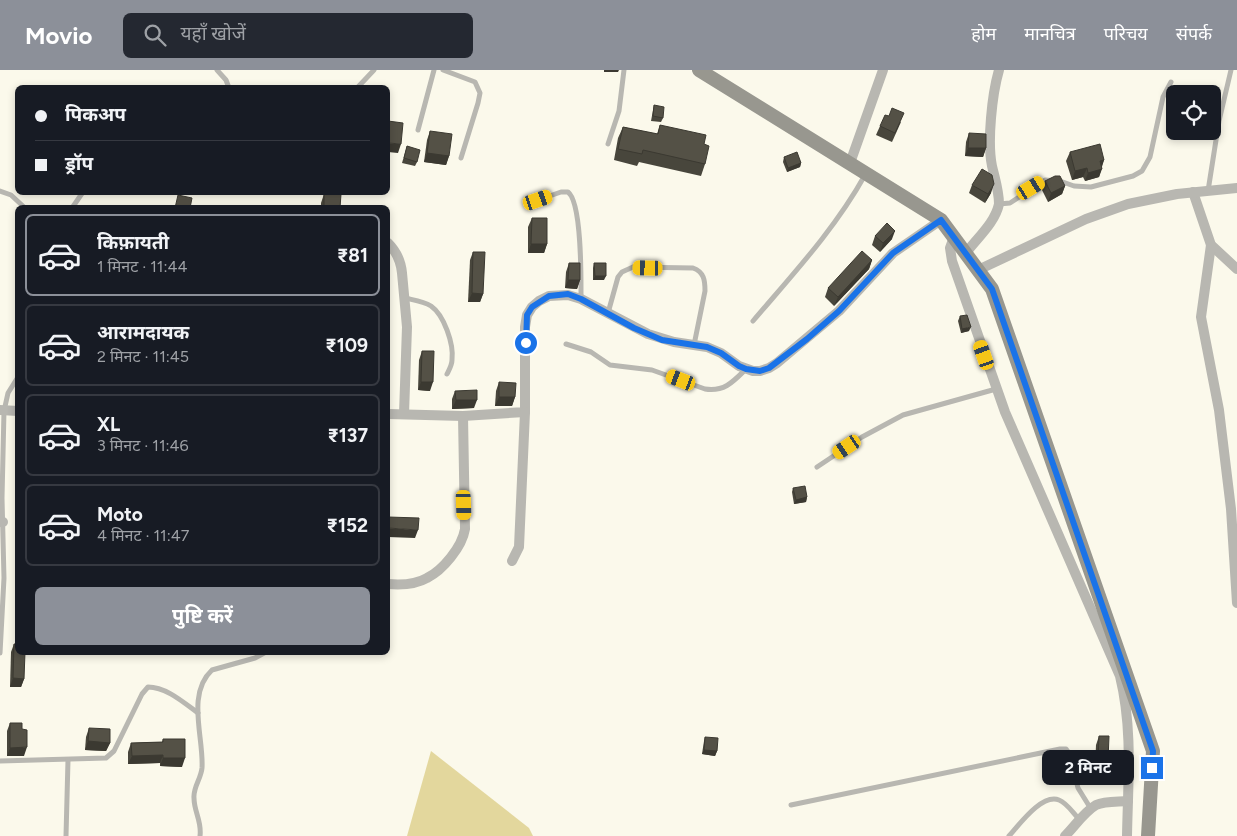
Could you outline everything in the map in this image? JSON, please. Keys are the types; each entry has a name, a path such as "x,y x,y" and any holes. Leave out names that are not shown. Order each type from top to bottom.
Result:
{"main road":[{"path":"698,70 941,220 992,289 1153,751 1148,836"}],"street":[{"path":"850,163 882,70"},
{"path":"966,253 998,210 999,204 992,167 991,147 992,118 999,70"},
{"path":"978,270 1086,219 1128,204 1193,192 1237,188"},
{"path":"1193,192 1210,244 1201,317 1219,410 1231,509 1237,603"},
{"path":"512,561 519,547 525,412 525,327 527,315 532,307 549,296 568,294 648,334 674,342 713,349 739,366 760,371 777,363 839,311 893,253 941,220"},
{"path":"954,237 950,248 952,261 996,388 1120,676 1129,736 1127,836"},
{"path":"1210,244 1237,270"},
{"path":"390,246 401,265 404,298 406,327 404,414"},
{"path":"2,411 15,411"},
{"path":"390,414 463,416 525,412"},
{"path":"390,584 412,583 427,578 440,568 462,540 465,529 463,416"},
{"path":"1065,836 1091,809 1101,804 1128,801"}],"lane":[{"path":"216,70 226,80 228,85"},
{"path":"360,85 374,70"},
{"path":"418,130 434,70"},
{"path":"443,70 475,82 480,93 461,158"},
{"path":"608,144 619,111 624,70"},
{"path":"1208,191 1219,121 1231,70"},
{"path":"999,204 1010,203 1045,180 1060,181 1074,186 1091,187 1133,176 1142,171 1150,157 1163,97 1172,82"},
{"path":"753,321 831,227 852,197 866,172"},
{"path":"0,191 11,195 22,205"},
{"path":"538,200 561,192 568,192 574,200 581,257 581,299"},
{"path":"608,313 618,277 622,272 632,267 693,268 700,271 704,276 705,283 694,345"},
{"path":"404,298 425,303 437,311 442,318 453,353 447,374"},
{"path":"566,344 591,352 610,365 652,370 704,389 713,390 731,384 746,369"},
{"path":"0,653 2,411 8,393 15,382"},
{"path":"817,466 862,437 903,415 996,388"},
{"path":"200,836 201,825 194,795 201,773 202,762 198,713 200,689 207,675 212,670 260,655"},
{"path":"0,761 101,759 110,756 142,694 148,687 157,687 179,699 198,713"},
{"path":"791,805 1066,749 1069,753 1078,788 1091,809"},
{"path":"66,836 68,760"},
{"path":"1009,836 1036,806 1056,798 1062,801 1080,820"}],"shaded area":[{"path":"431,751 529,828 533,836 407,836"}],"building":[{"path":"654,105 664,107 663,118 653,116"},
{"path":"892,108 904,113 895,133 880,126 885,115 889,116"},
{"path":"390,121 403,123 401,144 390,143"},
{"path":"660,125 706,135 704,144 709,146 705,164 643,150 642,154 618,149 623,127 658,134"},
{"path":"430,131 452,134 449,156 427,153"},
{"path":"969,133 986,134 986,148 968,148"},
{"path":"1100,144 1104,160 1100,161 1102,169 1088,173 1087,168 1075,171 1070,152"},
{"path":"407,146 420,150 417,162 404,158"},
{"path":"797,152 801,163 788,168 784,157"},
{"path":"982,169 992,175 994,184 988,194 972,185"},
{"path":"1055,176 1060,176 1065,186 1051,193 1045,181"},
{"path":"178,195 192,198 191,205 176,205"},
{"path":"324,195 341,195 340,205 324,205"},
{"path":"532,218 547,218 547,244 531,244"},
{"path":"887,223 895,231 883,243 875,236"},
{"path":"862,251 872,260 838,297 828,288"},
{"path":"473,252 485,252 483,294 472,293"},
{"path":"569,263 580,263 580,280 568,280"},
{"path":"594,263 606,263 606,276 595,276"},
{"path":"967,315 971,327 962,329 960,316"},
{"path":"422,351 434,351 433,382 421,382"},
{"path":"499,382 516,383 515,397 499,397"},
{"path":"477,390 477,400 456,400 455,391"},
{"path":"805,486 807,497 796,500 793,488"},
{"path":"390,517 419,518 418,530 390,528"},
{"path":"15,644 15,655 25,655 24,679 13,678"},
{"path":"10,723 22,723 22,729 27,730 27,747 10,748"},
{"path":"89,728 110,729 110,743 88,741"},
{"path":"1099,736 1109,736 1108,760 1098,760"},
{"path":"705,737 718,738 717,751 704,750"},
{"path":"163,739 185,739 185,758 163,758 163,755 132,756 131,743 163,742"}],"route":[{"path":"526,343 525,327 527,315 532,307 549,296 568,294 581,299 634,328 662,340 707,347 721,353 739,366 753,371 760,371 777,363 807,339 839,311 893,253 941,220 992,289 1153,751 1152,768"}]}
